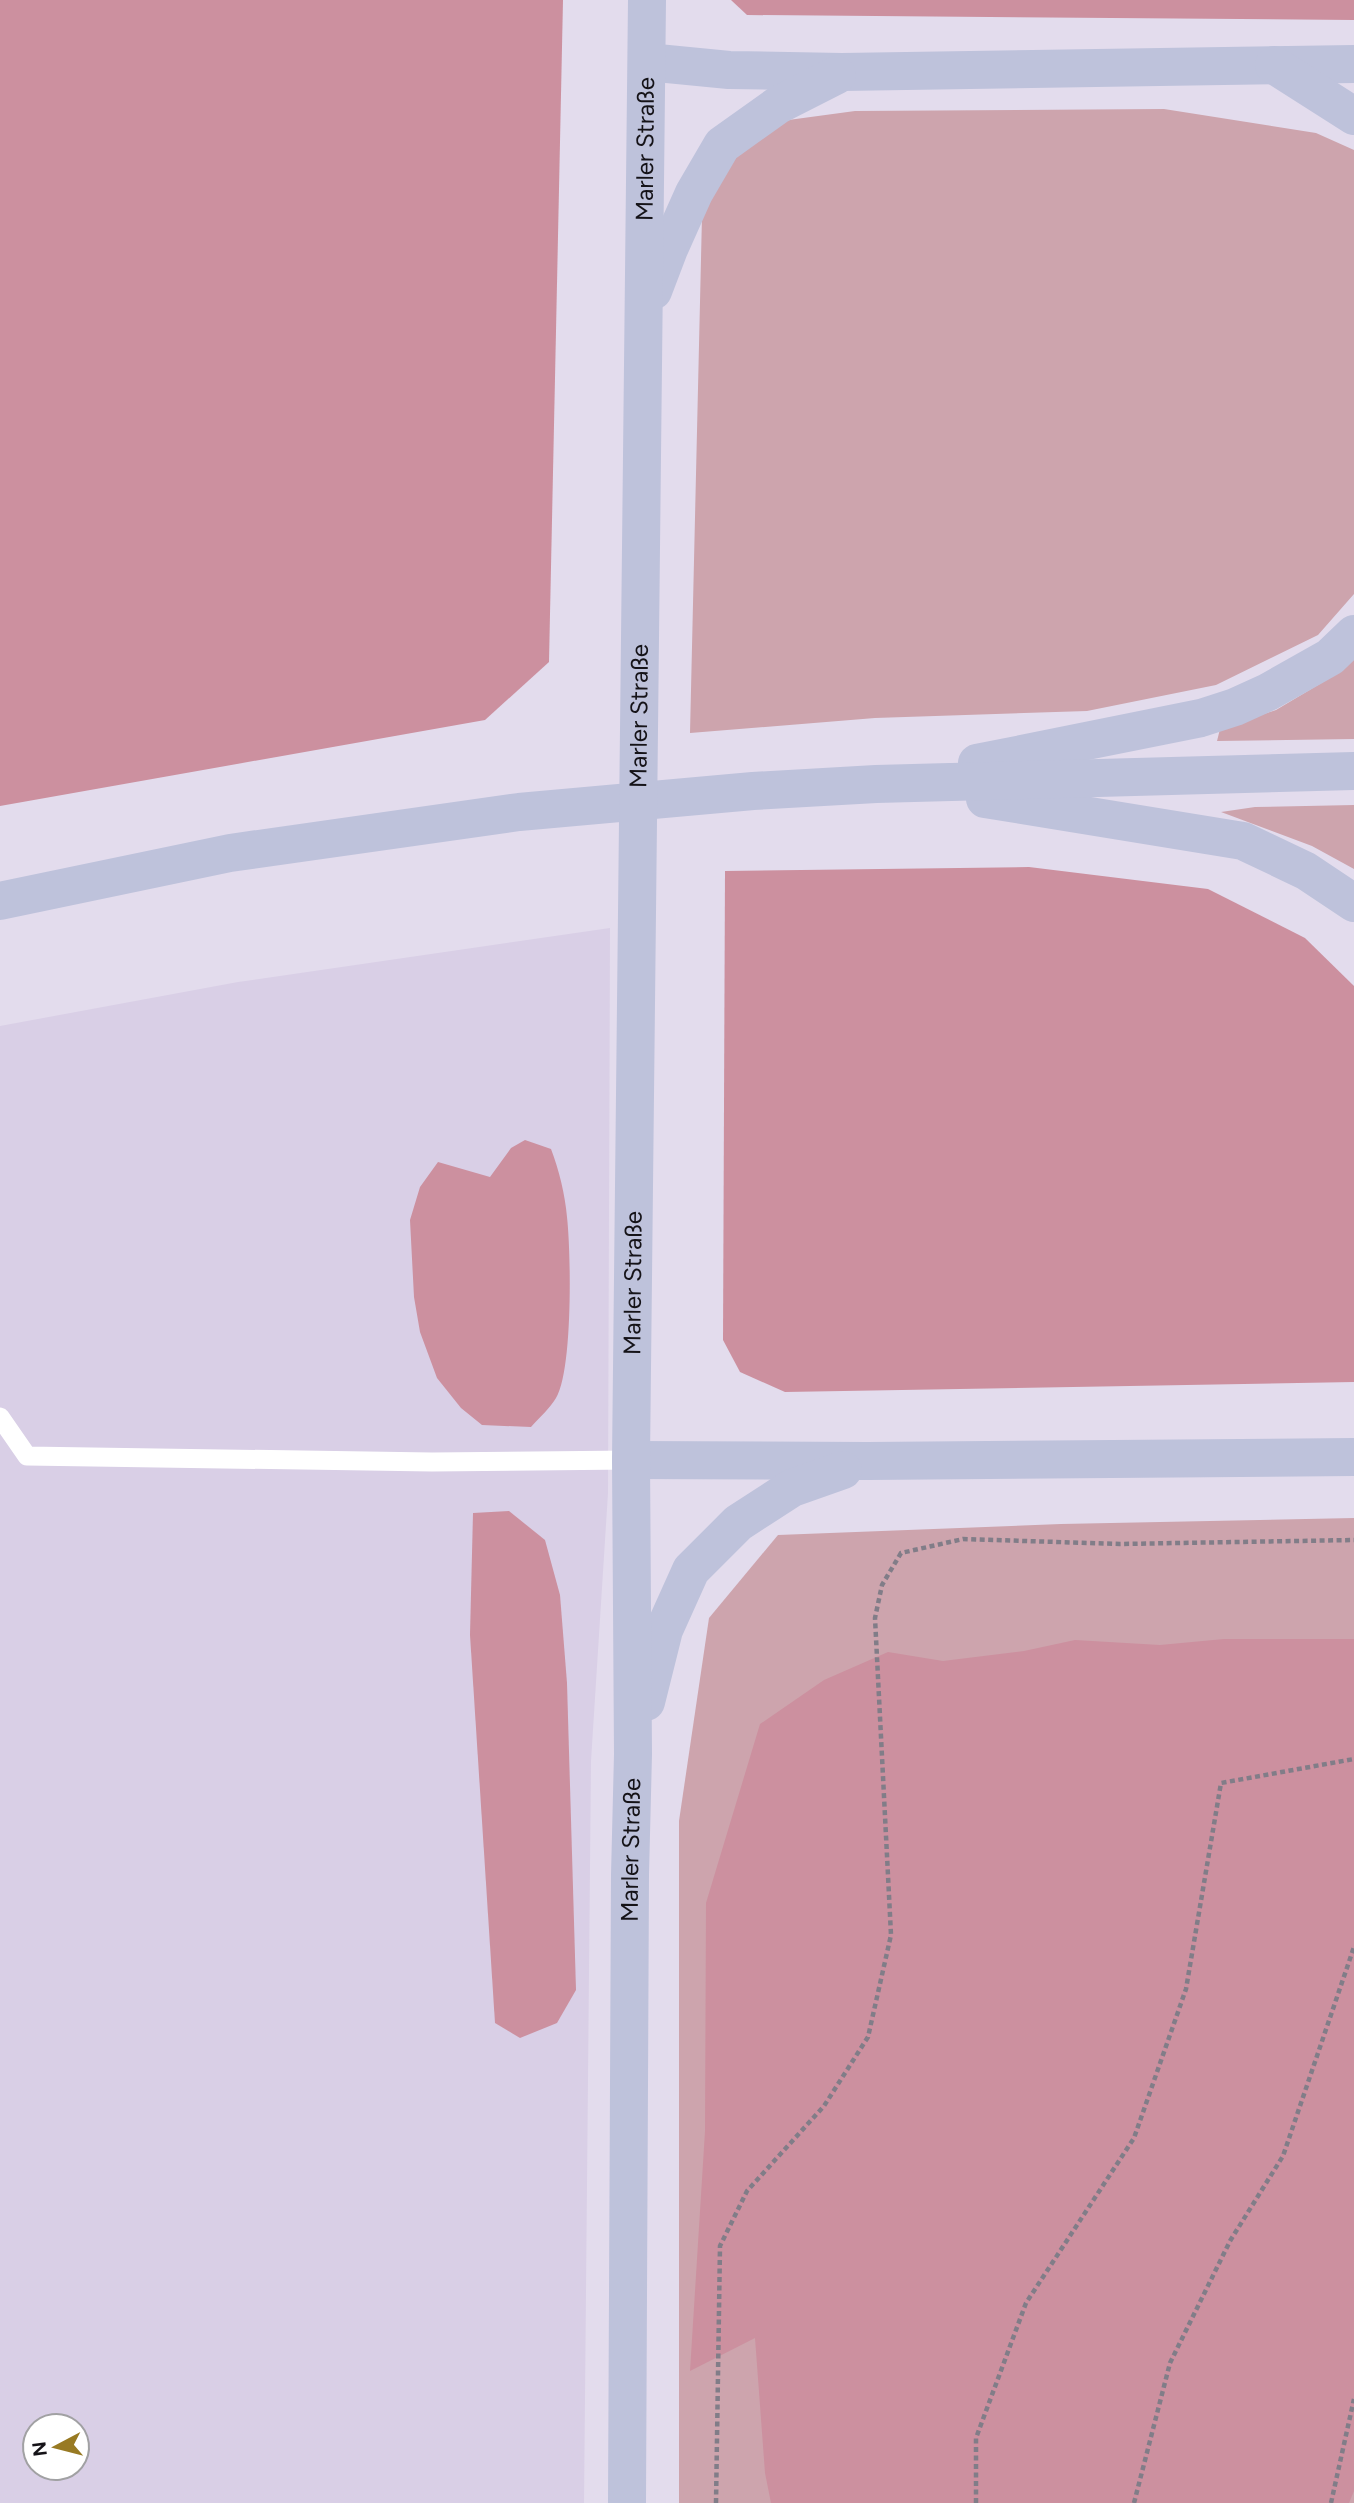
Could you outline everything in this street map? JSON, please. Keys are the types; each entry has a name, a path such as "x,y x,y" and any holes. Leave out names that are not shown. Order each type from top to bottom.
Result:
{"main road":[{"name":"Marler Straße","path":"627,2503 633,1754 631,1460 647,0"},
{"path":"647,62 729,70 842,72 1354,64"},
{"path":"1274,65 1354,116"},
{"path":"644,315 669,248 694,193 722,145 778,105 842,72"},
{"path":"876,783 1202,718 1268,692 1329,657 1354,634"},
{"path":"0,901 230,853 519,811 876,783 1354,771"},
{"path":"876,783 1025,804 1243,841 1306,871 1354,903"},
{"path":"631,1460 1354,1457"},
{"path":"633,1754 664,1630 691,1570 738,1523 792,1488 868,1461"}],"lane":[{"path":"0,1417 27,1456 432,1462 631,1460"}],"path":[{"path":"716,2503 720,2246 747,2192 824,2106 868,2036 891,1935 875,1618 882,1584 901,1553 962,1539 1120,1544 1354,1540"},
{"path":"976,2503 976,2438 1026,2303 1134,2138 1186,1989 1221,1783 1354,1759"},
{"path":"1134,2503 1170,2363 1230,2241 1283,2156 1354,1947"},
{"path":"1331,2503 1354,2399"}],"shaded area":[{"path":"0,0 563,0 549,662 485,720 0,806"},
{"path":"731,0 1354,0 1354,20 747,15"},
{"path":"1164,109 1316,133 1354,150 1354,594 1318,635 1216,685 1087,711 875,718 690,733 702,216 722,168 781,121 855,111"},
{"path":"1354,657 1354,739 1217,741 1220,729 1276,710 1328,679"},
{"path":"1354,805 1354,869 1312,846 1221,812 1255,807"},
{"path":"1029,867 1208,889 1305,938 1354,986 1354,1382 785,1392 740,1372 723,1340 725,871"},
{"path":"610,928 608,1493 591,1761 584,2503 0,2503 0,1026 238,982"},
{"path":"525,1140 551,1149 565,1200 570,1282 568,1338 562,1384 556,1398 531,1427 482,1425 461,1408 437,1378 420,1332 414,1297 410,1220 420,1187 438,1162 490,1177 511,1148"},
{"path":"509,1511 545,1540 560,1595 567,1683 576,1990 557,2023 520,2038 495,2023 470,1635 473,1513"},
{"path":"1354,1518 1354,2503 679,2503 679,1821 709,1618 778,1535 1061,1524"},
{"path":"1224,1639 1354,1639 1354,2491 1349,2503 771,2503 765,2473 755,2338 690,2371 705,2131 706,1903 760,1724 824,1680 888,1652 943,1661 1024,1651 1075,1640 1160,1645"}]}
